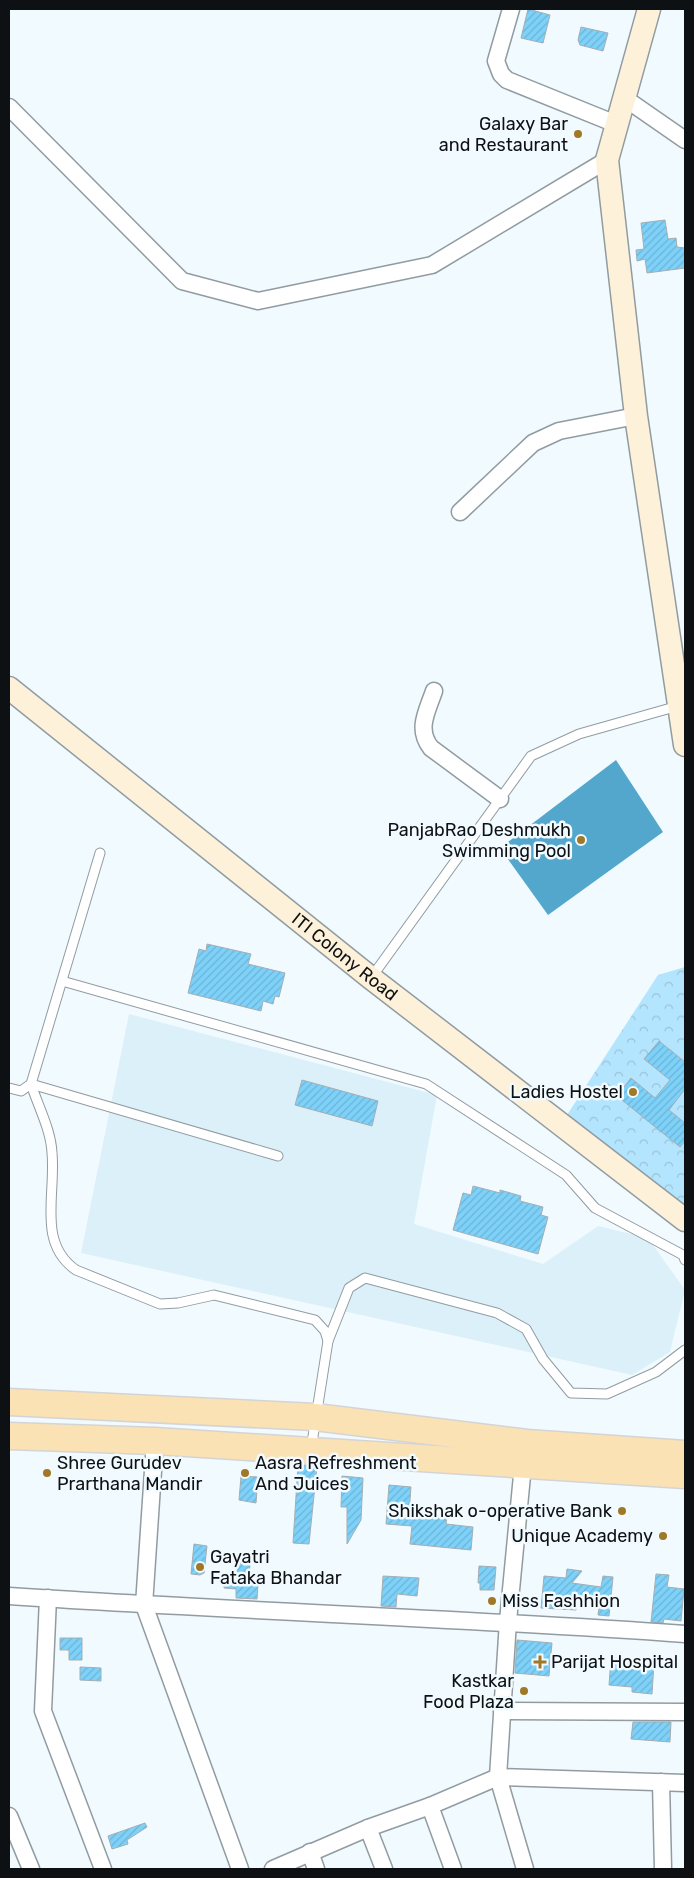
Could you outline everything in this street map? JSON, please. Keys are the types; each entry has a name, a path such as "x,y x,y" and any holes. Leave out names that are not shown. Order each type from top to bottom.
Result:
{"main road":[{"path":"9,1402 315,1417 527,1442 685,1454"},
{"path":"9,1436 155,1441 685,1475"}],"street":[{"path":"511,9 496,61 501,74 508,80 616,124"},
{"path":"649,9 607,160 636,416 685,745"},
{"path":"624,97 685,140"},
{"path":"9,107 182,282 258,301 432,265 607,160"},
{"path":"460,512 533,443 547,435 636,416"},
{"name":"ITI Colony Road","path":"9,688 370,978 685,1220"},
{"path":"434,691 422,728 424,739 431,748 500,799"},
{"path":"155,1441 144,1605 240,1869"},
{"path":"523,1465 508,1621 498,1777 525,1869"},
{"path":"9,1596 144,1605 508,1621 685,1634"},
{"path":"48,1598 43,1711 103,1869"},
{"path":"502,1711 685,1712"},
{"path":"273,1869 368,1828 430,1806 498,1777 685,1783"},
{"path":"662,1782 663,1869"},
{"path":"430,1806 453,1869"},
{"path":"9,1816 31,1869"},
{"path":"368,1828 384,1869"},
{"path":"310,1852 316,1869"}],"lane":[{"path":"370,978 532,756 579,734 679,706"},
{"path":"9,1088 21,1091 30,1084 100,853"},
{"path":"62,981 426,1084 566,1174 596,1208 683,1255 685,1260"},
{"path":"30,1084 278,1156"},
{"path":"30,1084 51,1143 52,1240 65,1262 76,1270 160,1304 178,1303 214,1296 315,1320 325,1330 328,1341"},
{"path":"311,1451 328,1341 349,1288 365,1278 497,1313 526,1329 543,1359 571,1393 607,1394 656,1372 685,1350"}],"shaded area":[{"name":"PanjabRao Deshmukh Swimming Pool","path":"616,760 663,832 548,915 500,848"},
{"path":"129,1014 437,1095 414,1224 543,1264 598,1226 648,1238 685,1290 670,1352 632,1375 81,1253"}],"green space":[{"path":"685,967 685,1209 567,1115 658,975"}],"building":[{"path":"528,9 550,15 543,43 521,38"},
{"path":"581,27 608,33 603,51 580,45 578,40"},
{"path":"665,220 668,239 676,238 677,247 685,248 685,268 647,273 645,259 637,261 636,250 644,249 641,223"},
{"path":"207,944 251,954 248,964 285,973 279,997 275,996 273,1004 263,1001 261,1011 188,993 199,949 206,951"},
{"path":"659,1041 685,1062 685,1089 669,1110 685,1123 685,1141 680,1147 617,1096 631,1078 655,1098 670,1080 644,1059"},
{"path":"302,1080 378,1101 372,1126 295,1105"},
{"path":"473,1186 500,1193 500,1190 521,1196 520,1201 543,1207 541,1215 548,1217 538,1254 453,1230 463,1193 471,1195"},
{"path":"298,1465 317,1466 309,1544 293,1543"},
{"path":"241,1476 258,1477 256,1503 239,1500"},
{"path":"342,1476 363,1478 361,1520 347,1544 347,1507 341,1507"},
{"path":"389,1485 411,1487 409,1513 447,1517 446,1524 473,1527 471,1550 410,1544 412,1526 386,1524"},
{"path":"194,1544 207,1546 204,1573 200,1575 191,1574"},
{"path":"238,1563 250,1563 249,1584 258,1585 257,1599 236,1598 236,1589 224,1588 225,1573 237,1574"},
{"path":"479,1566 496,1567 494,1590 480,1590 480,1583 478,1583"},
{"path":"567,1569 582,1571 572,1583 601,1587 603,1576 613,1577 609,1616 598,1615 600,1599 577,1596 576,1610 541,1608 544,1576 566,1578"},
{"path":"656,1574 669,1575 667,1587 684,1589 681,1621 664,1619 663,1623 651,1622"},
{"path":"383,1576 419,1578 417,1596 397,1594 396,1607 381,1606"},
{"path":"60,1638 82,1638 82,1660 69,1660 69,1650 60,1650"},
{"path":"517,1640 552,1643 549,1676 515,1673"},
{"path":"611,1658 654,1663 652,1694 632,1692 632,1687 609,1685"},
{"path":"80,1667 101,1668 101,1681 80,1680"},
{"path":"633,1722 671,1722 670,1742 631,1739"},
{"path":"145,1823 147,1827 127,1840 128,1844 112,1849 108,1836"}],"place":[{"name":"Galaxy Bar and Restaurant","path":"578,134"},
{"name":"PanjabRao Deshmukh Swimming Pool","path":"581,840"},
{"name":"Ladies Hostel","path":"633,1092"},
{"name":"Shree Gurudev Prarthana Mandir","path":"47,1473"},
{"name":"Aasra Refreshment And Juices","path":"245,1473"},
{"name":"Shikshak o-operative Bank","path":"622,1511"},
{"name":"Unique Academy","path":"663,1536"},
{"name":"Gayatri Fataka Bhandar","path":"200,1567"},
{"name":"Miss Fashhion","path":"492,1601"},
{"name":"Parijat Hospital","path":"540,1662"},
{"name":"Kastkar Food Plaza","path":"524,1691"}]}
